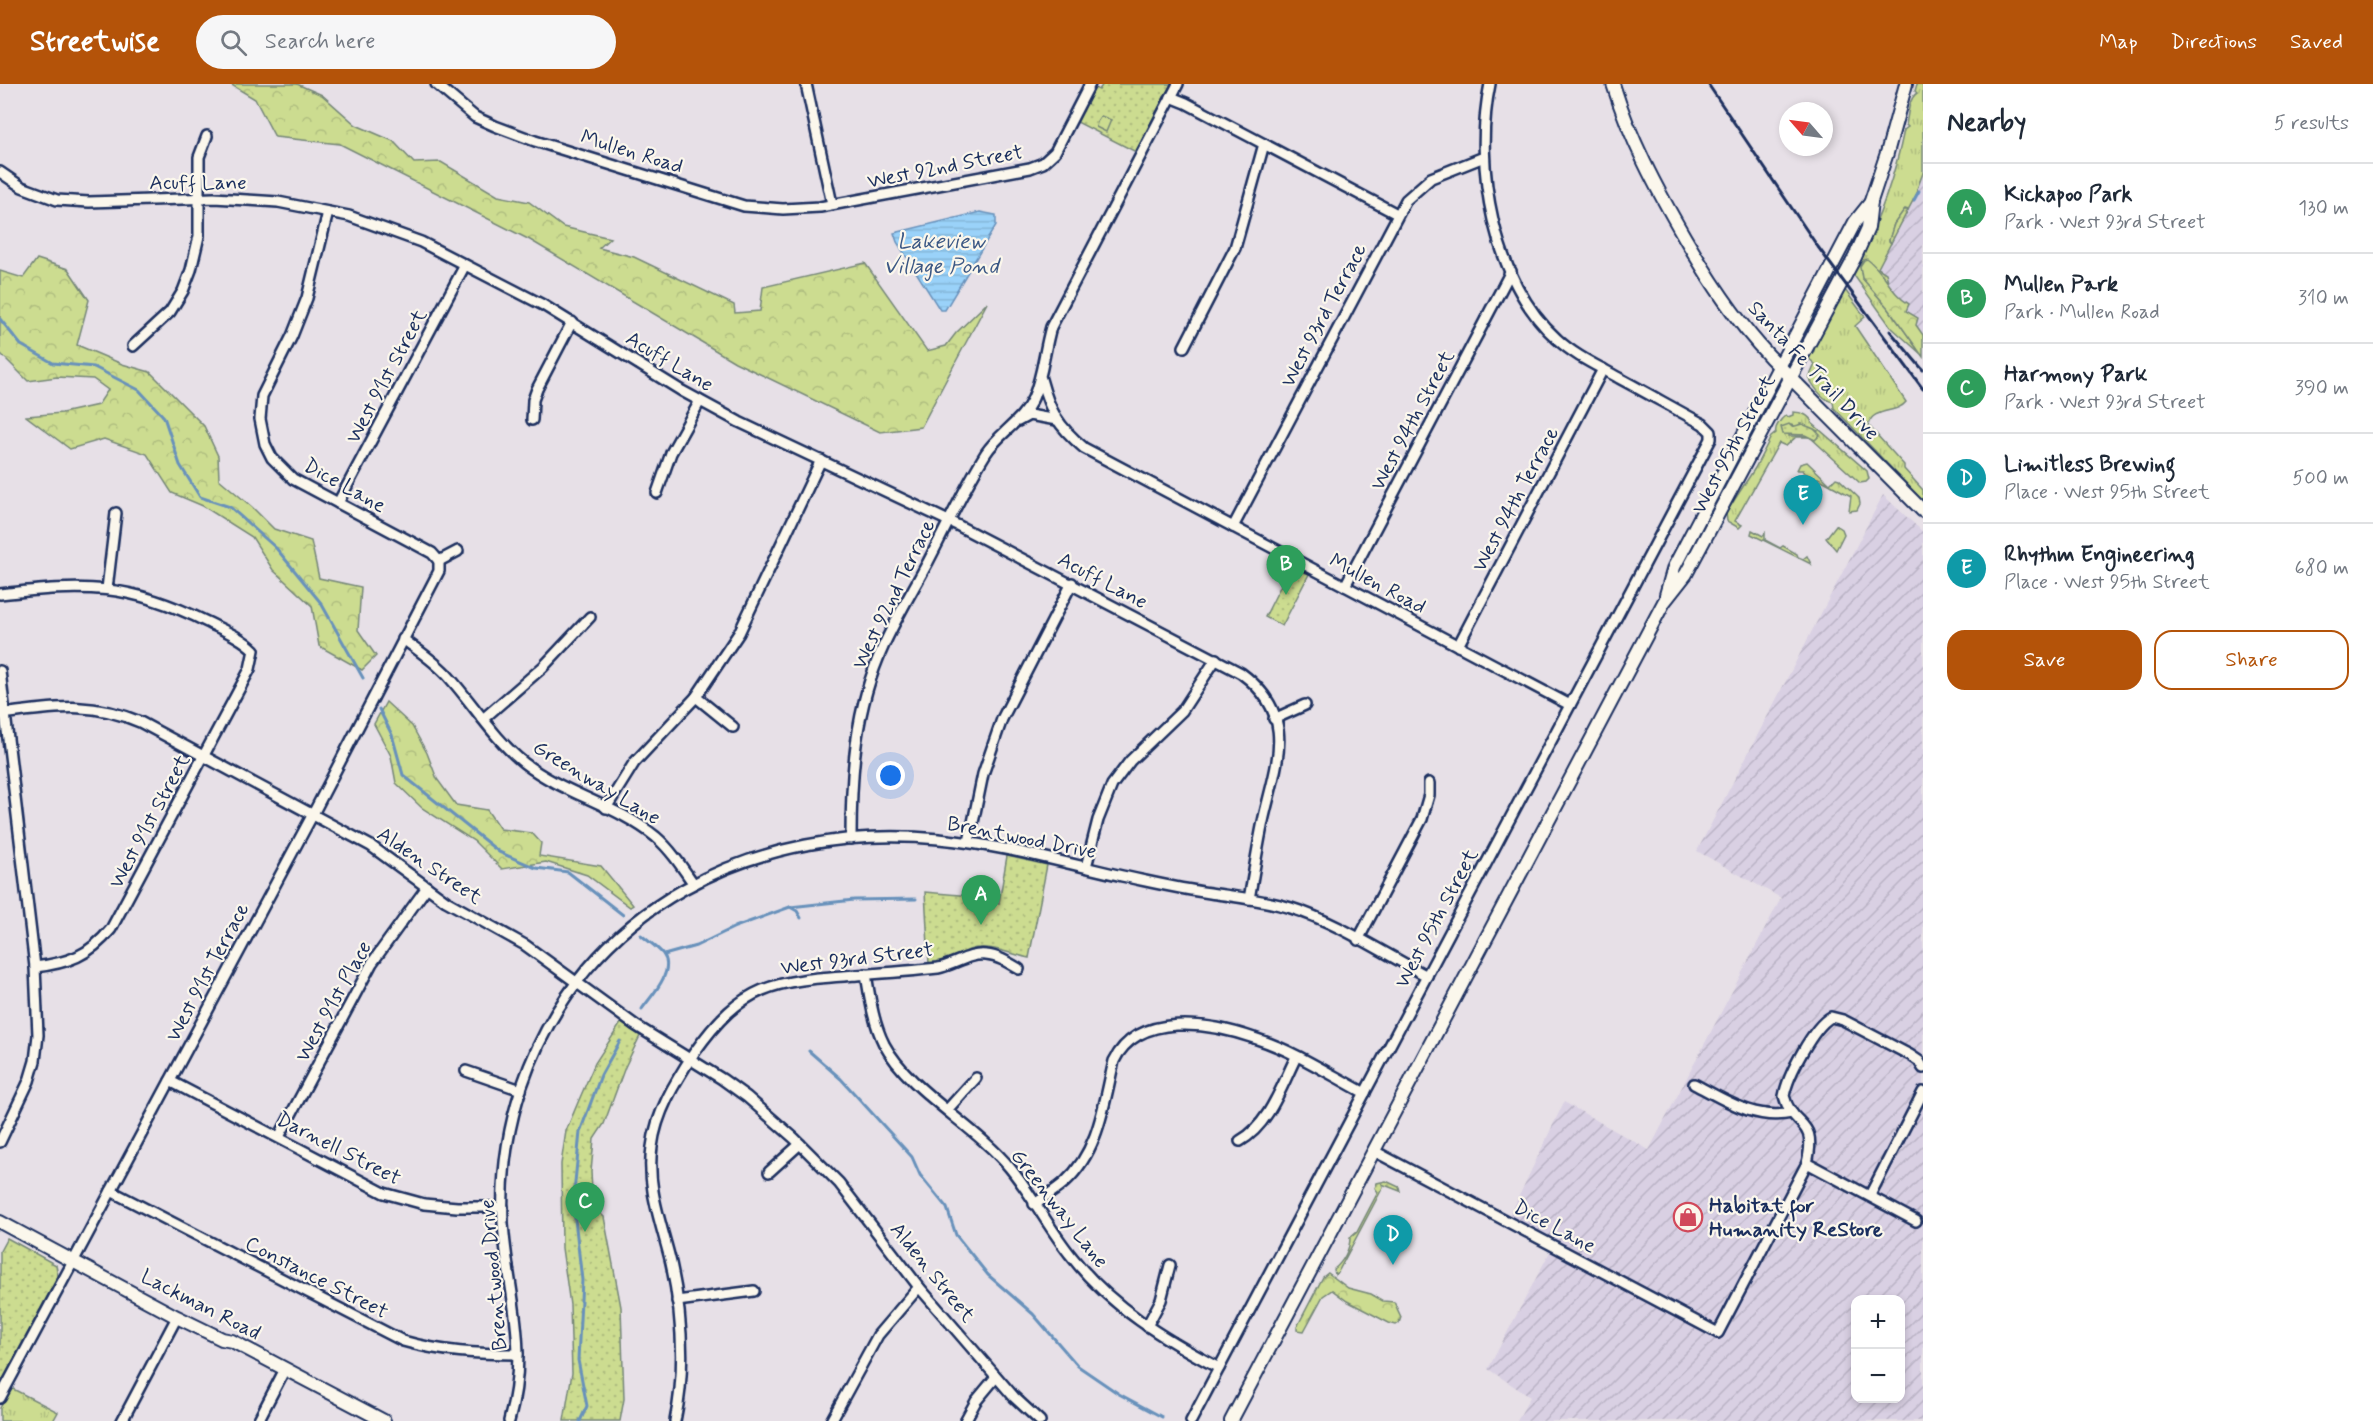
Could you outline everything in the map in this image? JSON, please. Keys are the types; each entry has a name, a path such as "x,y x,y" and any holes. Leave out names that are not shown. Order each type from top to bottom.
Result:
{"main road":[{"name":"Santa Fe Trail Drive","path":"1613,84 1649,174 1697,259 1746,332 1923,511"},
{"name":"West 95th Street","path":"1231,1421 1664,602 1686,573 1855,257 1868,228 1871,201 1885,162 1906,84"},
{"name":"West 95th Street","path":"1664,602 1674,567 1855,222 1871,201"},
{"name":"Lackman Road","path":"0,1222 177,1317 222,1339 232,1341 384,1421"}],"street":[{"name":"Mullen Road","path":"436,84 475,117 495,126 535,141 744,206 783,209 832,204"},
{"path":"806,84 832,204"},
{"name":"West 92nd Street","path":"832,204 1025,171 1043,163 1054,152 1090,84"},
{"name":"West 92nd Terrace","path":"851,838 852,764 866,696 884,646 986,452 1016,422 1032,401 1041,380 1051,327 1178,84"},
{"path":"1490,84 1483,130 1487,197 1511,271 1526,303 1539,321 1570,350 1603,369"},
{"path":"1171,97 1397,214"},
{"path":"133,346 170,312 183,291 191,270 199,228 199,157 207,136"},
{"path":"1184,347 1235,248 1264,144"},
{"name":"West 93rd Terrace","path":"1233,527 1406,200 1431,178 1484,157"},
{"name":"Acuff Lane","path":"0,172 22,187 57,200 89,202 199,198 278,202 384,227 421,242 520,292 700,401 768,436 949,521 1216,659 1251,680 1268,700 1280,744 1279,760 1264,818 1250,899"},
{"name":"Dice Lane","path":"328,212 307,298 292,336 262,396 260,419 265,444 281,468 293,479 432,553 439,561"},
{"name":"West 91st Street","path":"338,503 465,265"},
{"name":"West 94th Street","path":"1346,586 1511,271"},
{"path":"532,420 533,400 537,388 572,322"},
{"name":"West 95th Street","path":"1191,1421 1711,439 1711,432 1703,424 1603,369"},
{"name":"West 94th Terrace","path":"1458,646 1603,369"},
{"name":"Mullen Road","path":"1041,380 1048,407 1071,437 1084,448 1570,705"},
{"path":"657,493 671,453 700,401"},
{"path":"1016,422 1029,415 1057,420"},
{"path":"606,808 634,763 696,697 723,660 754,606 821,460"},
{"path":"0,594 62,587 107,589 116,513"},
{"path":"439,561 458,550"},
{"name":"West 91st Terrace","path":"0,1398 313,814 439,571 439,561"},
{"path":"969,842 983,774 993,741 1018,686 1072,583"},
{"name":"West 91st Street","path":"35,967 59,964 76,958 92,948 111,929 250,669 254,650 244,641 182,609 140,595 107,589"},
{"path":"483,719 543,667 590,617"},
{"name":"Greenway Lane","path":"403,639 436,664 523,762 540,774 635,823 657,838 672,852 693,883"},
{"path":"1086,867 1101,811 1112,785 1130,760 1182,711 1216,659"},
{"path":"0,671 2,714 35,967 38,1035 35,1061 21,1102 0,1143"},
{"path":"696,697 733,727"},
{"path":"1274,719 1305,705"},
{"name":"Alden Street","path":"2,714 65,707 106,710 140,722 371,846 459,909 525,945 635,1025 747,1097 801,1144 853,1200 919,1287 996,1377 1040,1421"},
{"path":"1358,940 1422,819 1429,795 1429,783"},
{"name":"Brentwood Drive","path":"509,1421 518,1380 518,1330 503,1207 507,1150 521,1090 542,1037 577,982 618,936 642,916 693,883 723,868 796,846 851,838 903,837 969,842 1189,890 1291,908 1316,918 1427,976"},
{"name":"West 91st Place","path":"279,1137 372,963 427,887"},
{"name":"West 93rd Street","path":"675,1421 681,1350 677,1301 670,1261 652,1188 651,1148 663,1106 690,1059 713,1027 729,1010 758,991 781,983 939,968 977,954 997,958 1019,969"},
{"name":"Greenway Lane","path":"866,974 873,1013 884,1044 901,1068 1010,1168 1073,1259 1098,1287 1164,1338 1220,1368"},
{"path":"1916,1221 1807,1163 1811,1145 1808,1128 1792,1113 1784,1096 1790,1078 1818,1027 1831,1017 1843,1020 1910,1055 1919,1061 1923,1068"},
{"path":"1034,1204 1065,1182 1088,1153 1097,1131 1118,1051 1138,1033 1157,1028 1204,1027 1255,1038 1365,1093"},
{"path":"1240,1141 1249,1136 1266,1115 1296,1057"},
{"path":"466,1071 521,1090"},
{"path":"947,1110 976,1078"},
{"name":"Darnell Street","path":"170,1081 366,1184 402,1199 443,1206 503,1207"},
{"path":"1694,1084 1742,1109 1767,1116 1792,1113"},
{"path":"1870,1195 1923,1092"},
{"path":"769,1172 801,1144"},
{"name":"Dice Lane","path":"1374,1151 1718,1333 1807,1163"},
{"name":"Constance Street","path":"111,1191 403,1341 429,1349 518,1354"},
{"path":"1147,1326 1161,1300 1170,1265"},
{"path":"831,1421 878,1335 919,1287"},
{"path":"677,1301 754,1291"},
{"path":"122,1421 177,1317"},
{"path":"258,1421 285,1369"},
{"path":"965,1421 976,1401 996,1377"}],"shaded area":[{"path":"1923,97 1923,341 1866,269 1894,206"},
{"path":"1883,495 1923,532 1923,1421 1517,1421 1530,1397 1488,1369 1553,1246 1507,1221 1564,1102 1649,1150 1781,898 1697,851"}],"green space":[{"path":"230,84 297,84 322,95 356,125 393,141 414,163 441,162 498,196 529,202 563,227 610,238 599,248 634,257 734,305 735,313 760,311 763,287 865,263 927,351 946,346 987,303 921,427 880,432 735,362 530,240 340,144 275,137 255,99"},
{"path":"1103,84 1171,84 1136,152 1075,121 1093,87 1099,90"},
{"path":"1917,84 1923,84 1923,173 1918,191 1908,210 1905,209 1894,224 1889,241 1891,243 1878,268 1886,273 1888,281 1875,267 1864,260 1860,266 1862,278 1889,309 1921,354 1891,327 1853,274 1877,222 1890,186 1904,130 1908,127 1906,125 1908,111 1917,93 1915,91"},
{"path":"1101,116 1111,120 1106,132 1096,127"},
{"path":"1904,210 1908,210 1891,243 1889,240 1894,224"},
{"path":"37,259 68,269 89,300 77,345 122,364 150,372 204,426 218,456 219,479 274,529 311,541 319,578 361,587 358,630 376,656 362,670 319,646 312,606 273,570 252,537 203,506 172,493 147,454 104,439 70,449 26,416 62,413 98,405 108,390 93,379 57,377 28,381 0,353 0,271 23,278"},
{"path":"1867,259 1897,294 1909,304 1906,311 1918,318 1916,325 1923,335 1923,357 1889,309 1862,278 1860,266"},
{"path":"1845,290 1865,317 1855,326 1906,402 1902,406 1875,416 1868,425 1923,490 1923,501 1834,408 1833,402 1819,393 1809,378 1815,364 1808,358 1814,351 1814,346"},
{"path":"1793,412 1796,412 1807,416 1867,471 1869,479 1860,483 1810,437 1796,437 1786,446 1779,443 1735,521 1742,525 1739,528 1727,521 1726,513 1755,468 1771,437 1776,433 1778,423 1786,415 1788,417 1793,415","holes":["1800,424 1818,431 1811,436 1789,436 1791,425 1797,427"]},
{"path":"1789,424 1792,427 1802,424 1814,429 1820,435 1815,440 1805,435 1783,434 1781,427"},
{"path":"1807,462 1830,484 1836,478 1839,479 1859,498 1860,504 1857,510 1849,511 1851,496 1803,470 1797,470 1800,464"},
{"path":"1836,525 1842,529 1844,534 1836,550 1826,538"},
{"path":"1752,530 1763,536 1765,533 1765,540 1780,548 1783,546 1797,554 1798,557 1803,559 1807,556 1811,564 1751,534"},
{"path":"1291,565 1309,574 1282,626 1265,617"},
{"path":"386,702 412,726 427,753 437,779 456,805 487,810 500,829 532,833 541,843 539,856 601,866 633,905 630,907 587,875 546,862 502,869 474,841 422,808 396,783 391,756 374,724"},
{"path":"1007,856 1047,865 1029,958 991,948 976,948 929,964 925,892 971,896 999,903"},
{"path":"621,1023 640,1036 625,1067 604,1124 594,1139 591,1172 593,1207 604,1217 621,1307 624,1399 620,1421 564,1421 572,1373 570,1305 562,1248 561,1164 566,1131 579,1100 595,1063"},
{"path":"1386,1181 1399,1187 1400,1191 1382,1184 1383,1187 1335,1275 1334,1269 1345,1255 1350,1238 1357,1232 1378,1192 1375,1188 1377,1183"},
{"path":"7,1238 56,1265 58,1276 3,1379 0,1378 0,1251"},
{"path":"1328,1273 1348,1288 1371,1294 1383,1301 1394,1302 1401,1317 1399,1323 1396,1325 1389,1323 1347,1301 1332,1290 1323,1296 1304,1331 1297,1330 1323,1277"},
{"path":"11,1388 58,1412 53,1421 0,1421 0,1408"}],"water":[{"name":"Lakeview Village Pond","path":"980,212 996,215 996,225 945,310 940,310 897,242 894,233"}],"waterway":[{"path":"1914,200 1919,191"},
{"path":"0,319 21,345 53,363 94,367 139,390 164,417 180,465 200,497 230,507 276,548 321,603 363,678"},
{"path":"379,709 392,735 403,775 499,852 536,868 568,872 623,915"},
{"path":"664,955 696,946 735,927 790,907 854,900 916,899"},
{"path":"790,907 797,911 801,918"},
{"path":"641,935 663,954 666,961 661,983 642,1009"},
{"path":"580,1421 587,1406 578,1360 582,1280 573,1202 580,1132 601,1075 620,1041"},
{"path":"809,1051 841,1079 912,1157 920,1175 947,1208 956,1235 988,1275 1033,1314 1078,1366 1119,1394 1162,1417"}],"railway":[{"path":"1708,84 1818,247 1923,389"},
{"path":"1890,331 1923,370"}],"place":[{"name":"Rhythm Engineering","path":"1803,525"},
{"name":"Mullen Park","path":"1286,595"},
{"name":"Kickapoo Park","path":"981,925"},
{"name":"Habitat for Humanity ReStore","path":"1688,1217"},
{"name":"Harmony Park","path":"585,1232"},
{"name":"Limitless Brewing","path":"1393,1265"}]}
